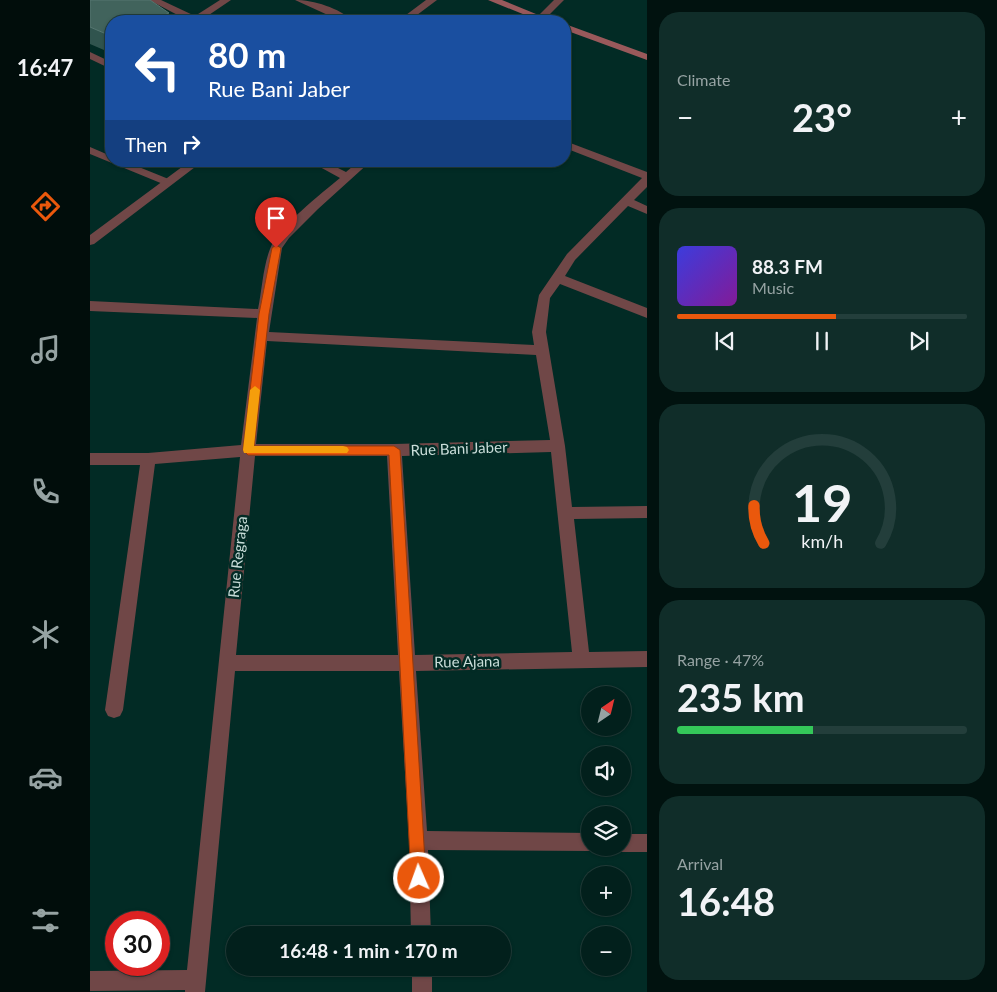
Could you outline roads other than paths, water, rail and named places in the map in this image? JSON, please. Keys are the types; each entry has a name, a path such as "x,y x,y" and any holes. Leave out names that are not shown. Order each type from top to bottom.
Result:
{"street":[{"path":"154,0 183,15"},
{"path":"204,15 226,0"},
{"path":"300,0 337,15"},
{"path":"411,15 432,0"},
{"path":"493,0 530,15"},
{"path":"546,15 559,0"},
{"path":"327,15 332,12"},
{"path":"571,29 647,57"},
{"path":"91,57 105,63"},
{"path":"571,146 647,178 571,257 544,298 539,332 558,446 581,660"},
{"path":"90,241 189,167"},
{"path":"327,167 348,177"},
{"name":"Rue Regraga","path":"196,986 248,450 264,314 276,248 285,235 308,212 359,167"},
{"path":"626,201 647,210"},
{"path":"557,278 647,313"},
{"path":"90,306 264,314"},
{"path":"261,336 542,350"},
{"name":"Rue Bani Jaber","path":"90,459 148,458 248,450 394,450 558,446"},
{"path":"394,450 418,840 420,926"},
{"path":"114,710 148,458"},
{"path":"564,513 647,512"},
{"name":"Rue Ajana","path":"227,663 406,664 647,659"},
{"path":"418,840 581,842"},
{"path":"631,843 647,843"},
{"path":"422,976 422,992"},
{"path":"90,981 196,986"}],"lane":[{"path":"90,150 105,157"},
{"path":"128,167 167,182"}]}
